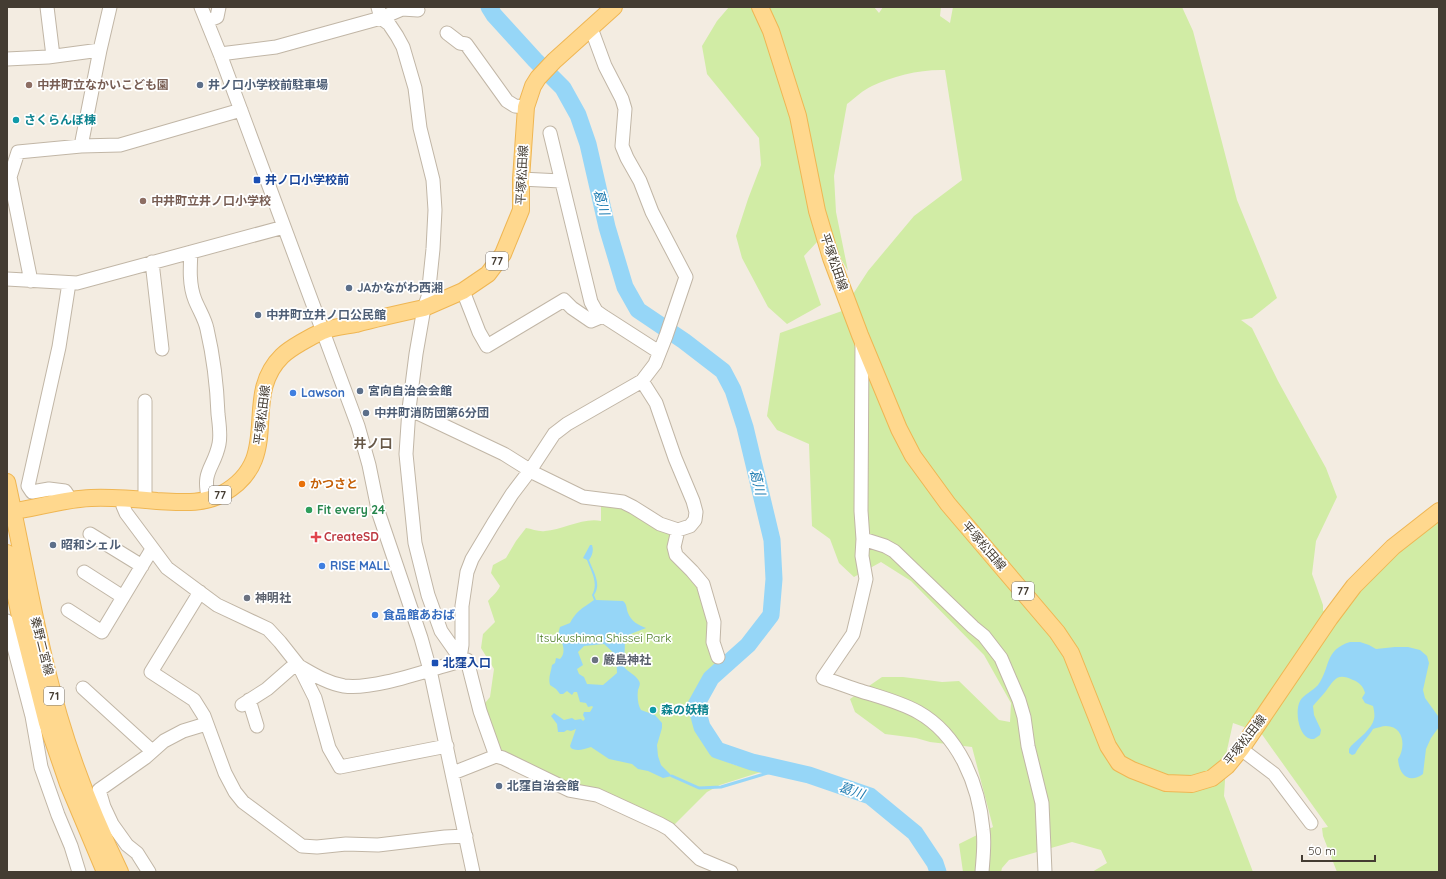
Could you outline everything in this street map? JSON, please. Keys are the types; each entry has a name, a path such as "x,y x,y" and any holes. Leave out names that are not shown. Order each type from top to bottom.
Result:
{"main road":[{"name":"平塚松田線","path":"10,512 71,500 90,498 122,498 190,503 209,500 222,494 240,481 253,463 259,444 261,397 265,382 272,368 282,356 324,331 424,308 463,291 488,274 503,254 521,210 521,179 526,107 533,86 538,78 554,61 614,7"},
{"name":"平塚松田線","path":"760,7 771,31 798,116 819,218 831,258 862,341 899,429 913,456 948,504 1057,632 1071,653 1108,746 1119,763 1166,784 1192,784 1212,778 1227,766 1241,748 1330,618 1354,586 1393,547 1439,511"},
{"name":"秦野二宮線","path":"7,482 10,512 59,717 80,778 120,872"},
{"name":"秦野二宮線","path":"7,553 20,617 47,723 68,784 105,872"}],"street":[{"path":"47,7 53,56"},
{"path":"81,146 110,7"},
{"path":"201,7 324,331 358,426 369,465 379,514 421,638 430,670 473,872"},
{"path":"207,21 217,17 218,7"},
{"path":"220,54 276,47 380,13 403,8 418,10"},
{"path":"380,13 389,24 403,47 415,88 420,128 432,180 435,210 433,250 428,297 424,308 416,354 409,409 406,454 414,535 418,558 428,595 441,631 460,658 467,660 480,711 496,756"},
{"path":"257,726 245,702 267,689 291,668 299,666 326,681 349,686 364,686 386,682 454,663 460,658 462,645 462,606 467,572 472,559 512,494 531,469 554,434 567,424 642,381 654,364 666,336 686,277 652,212 640,181 622,146 625,109 622,99 605,66 591,28"},
{"path":"447,33 460,43 466,44 508,101 515,106 526,107"},
{"path":"7,59 53,56 100,50"},
{"path":"31,281 10,177 18,152 81,146 120,145 241,110"},
{"path":"550,132 591,302 596,311 659,352"},
{"path":"521,179 561,181"},
{"path":"7,280 77,283 284,227"},
{"path":"191,252 190,270 192,289 194,299 207,327 218,413 219,443 207,476 206,488 209,500"},
{"path":"152,262 162,349"},
{"path":"69,283 59,347 28,486 32,492 48,489 65,491 71,500"},
{"path":"463,291 479,332 487,346 564,300 588,326 603,316"},
{"path":"862,341 861,511 863,539 862,556 866,579 853,634 824,678 879,696 918,712 938,728 953,744 972,779 980,805 984,830 982,872"},
{"path":"409,409 504,454 531,469 536,474 582,497 623,502 660,524 678,530 690,526 695,520 696,512 656,403 642,381"},
{"path":"145,400 145,500"},
{"path":"122,498 126,514 167,568 217,606 268,628 299,666 315,698 329,748 340,767 447,746"},
{"path":"678,530 674,547 676,555 703,584 714,622 713,642 718,657"},
{"path":"90,534 142,566"},
{"path":"863,539 885,546 894,551 984,636 1000,658 1019,700 1024,716 1028,746 1042,803 1045,872"},
{"path":"68,610 102,632 152,549"},
{"path":"84,572 123,597"},
{"path":"200,592 151,672 194,700 204,716 225,773 235,792 243,802 302,846 317,847 346,844 378,845 466,836"},
{"path":"7,621 32,716 41,767 71,846 79,872"},
{"path":"83,688 152,751"},
{"path":"149,872 137,853 127,845 112,824 104,807 100,790 146,757 164,741 183,731 206,724"},
{"path":"1241,748 1274,774 1312,823"},
{"path":"452,773 496,756 569,790 597,795 660,824 669,829 700,859 731,872"}],"green space":[{"path":"729,7 874,7 879,13 883,7 941,7 940,16 950,23 953,7 1182,7 1193,31 1237,200 1277,298 1252,318 1241,320 1252,328 1278,381 1326,468 1337,497 1316,541 1312,574 1323,605 1323,611 1345,602 1439,514 1439,872 1337,872 1323,836 1322,828 1328,827 1261,733 1233,723 1227,750 1224,796 1253,872 1092,872 1107,863 1101,850 1072,842 1009,860 1002,868 1001,872 963,872 959,844 993,827 972,747 930,742 916,738 885,734 855,712 850,699 882,677 903,677 942,682 959,681 999,720 1010,722 1011,703 984,655 911,581 881,562 854,577 839,563 830,539 812,526 809,444 777,430 767,416 780,333 842,311 868,271 914,216 962,180 945,70 917,72 880,82 862,92 847,104 834,176 836,212 848,271 836,250 817,242 804,256 821,305 787,324 768,307 742,258 736,236 761,165 759,138 707,74 702,46 717,21"},
{"name":"Itsukushima Shissei Park","path":"601,503 623,504 664,528 674,538 699,583 717,662 703,678 696,692 694,715 696,726 707,747 715,755 734,765 764,771 720,785 707,792 672,827 580,790 498,749 485,709 485,703 490,697 494,669 481,648 483,634 495,622 488,601 496,593 500,586 491,573 493,565 506,558 526,528 545,531 580,522 594,520 601,521"}],"water":[{"path":"590,545 592,545 593,549 589,560 597,582 594,595 596,600 623,601 631,618 646,628 628,635 625,642 624,667 640,682 638,698 641,710 655,715 662,723 657,745 658,756 661,765 672,776 663,778 648,771 638,769 632,764 609,759 591,747 581,750 573,749 570,746 576,729 558,732 557,724 551,716 554,713 564,720 572,718 575,720 581,719 583,721 585,719 583,715 584,712 590,712 593,707 588,707 586,703 580,702 577,692 574,692 572,695 567,691 560,694 550,685 549,682 552,665 555,663 556,658 560,659 563,653 562,643 558,634 560,627 570,623 578,612 594,600 592,595 595,586 594,577 587,560 583,558","holes":["604,644 616,655 617,673 603,685 587,684 584,677 579,674 577,669 583,665 578,652 584,646"]},
{"path":"1350,642 1360,642 1376,649 1408,647 1420,650 1427,656 1429,663 1423,690 1425,698 1438,716 1439,727 1431,738 1426,749 1423,774 1418,777 1409,778 1400,770 1398,759 1402,749 1402,738 1397,729 1392,727 1384,726 1373,729 1355,754 1352,755 1349,753 1351,746 1373,723 1374,714 1373,706 1365,703 1362,698 1365,693 1362,686 1348,678 1336,678 1313,706 1314,715 1321,730 1320,735 1314,739 1310,739 1302,731 1298,721 1298,705 1300,701 1318,685 1332,654 1342,645"}],"waterway":[{"name":"葛川","path":"489,7 494,15 535,60 563,88 578,115 588,144 607,227 625,287 638,310 684,341 723,371 733,390 745,427 772,540 774,579 771,615 748,645 711,678 696,705 702,727 717,750 752,762 809,775 870,796 915,833 935,863 938,872"},
{"path":"672,776 699,788 721,787 781,769"}],"place":[{"name":"中井町立なかいこども園","path":"29,85"},
{"name":"井ノ口小学校前駐車場","path":"200,85"},
{"name":"さくらんぼ棟","path":"16,120"},
{"name":"井ノ口小学校前","path":"257,180"},
{"name":"中井町立井ノ口小学校","path":"143,201"},
{"name":"JAかながわ西湘","path":"349,288"},
{"name":"中井町立井ノ口公民館","path":"258,315"},
{"name":"宮向自治会会館","path":"360,391"},
{"name":"Lawson","path":"293,393"},
{"name":"中井町消防団第6分団","path":"366,413"},
{"name":"かつさと","path":"302,484"},
{"name":"Fit every 24","path":"309,510"},
{"name":"CreateSD","path":"316,537"},
{"name":"昭和シェル","path":"53,545"},
{"name":"RISE MALL","path":"322,566"},
{"name":"神明社","path":"247,598"},
{"name":"食品館あおば","path":"375,615"},
{"name":"厳島神社","path":"595,660"},
{"name":"北窪入口","path":"435,663"},
{"name":"森の妖精","path":"653,710"},
{"name":"北窪自治会館","path":"499,786"}],"district":[{"name":"井ノ口","path":"373,443"}]}
